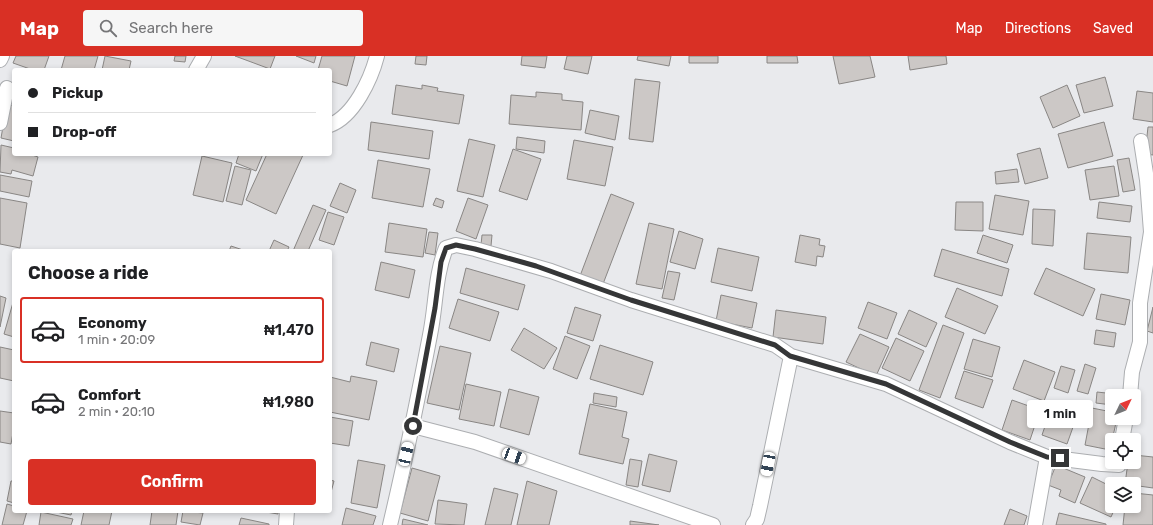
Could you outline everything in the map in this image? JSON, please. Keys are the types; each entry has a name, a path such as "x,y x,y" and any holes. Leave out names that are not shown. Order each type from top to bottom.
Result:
{"street":[{"path":"0,60 2,56"},
{"path":"197,68 204,56"},
{"path":"332,124 347,114 357,100 374,66 376,56"},
{"path":"0,123 7,88"},
{"path":"1131,389 1132,372 1140,342 1140,303 1151,232 1147,180 1141,141"},
{"path":"390,525 413,426 435,308 441,262 446,248 456,245 551,271 631,300 775,345 790,356 886,384 1010,442 1047,457 1105,464"},
{"path":"753,525 757,519 760,506 790,356"},
{"path":"413,426 475,442 713,525"},
{"path":"1035,525 1047,457"},
{"path":"286,525 287,513"}],"building":[{"path":"16,56 49,56 45,68 27,68 13,63"},
{"path":"65,56 98,56 95,68 62,68"},
{"path":"105,56 131,61 129,68 102,68"},
{"path":"175,56 186,56 185,62 174,61"},
{"path":"235,56 275,56 270,68"},
{"path":"296,56 316,56 314,63"},
{"path":"322,56 355,56 347,86 332,82 332,68 319,68"},
{"path":"416,56 427,56 426,65 415,64"},
{"path":"522,56 547,56 545,68 521,65"},
{"path":"567,56 592,56 588,74 564,69"},
{"path":"638,56 671,56 669,66 637,60"},
{"path":"689,56 718,56 718,63 689,63"},
{"path":"767,56 797,56 798,63 767,63"},
{"path":"833,56 870,56 875,77 839,84"},
{"path":"908,56 946,56 947,64 910,70"},
{"path":"1105,77 1113,106 1084,113 1076,85"},
{"path":"635,79 660,82 653,142 629,139"},
{"path":"396,85 422,89 422,85 438,88 437,91 464,95 459,124 392,114"},
{"path":"1067,85 1080,116 1053,128 1040,97"},
{"path":"1137,91 1153,93 1153,122 1133,119"},
{"path":"536,92 562,94 562,100 583,102 581,130 509,124 511,95 536,97"},
{"path":"7,104 12,105 12,141 1,138"},
{"path":"590,110 619,116 615,140 585,133"},
{"path":"371,122 433,131 429,159 368,150"},
{"path":"1104,122 1113,156 1068,168 1058,134"},
{"path":"1148,127 1153,127 1153,155 1145,154"},
{"path":"517,137 545,141 544,153 516,149"},
{"path":"469,139 495,145 483,197 457,191"},
{"path":"574,140 613,147 605,186 567,179"},
{"path":"1,145 12,148 12,156 38,157 33,176 12,170 11,174 0,172"},
{"path":"1040,148 1048,178 1025,184 1017,154"},
{"path":"513,149 541,159 527,200 499,191"},
{"path":"202,156 232,163 223,202 193,195"},
{"path":"238,156 262,156 256,171 236,163"},
{"path":"266,156 303,156 276,214 246,200"},
{"path":"1129,158 1135,190 1123,192 1117,160"},
{"path":"378,160 430,169 423,207 372,198"},
{"path":"235,166 251,170 242,205 226,201"},
{"path":"1114,166 1119,196 1090,200 1085,170"},
{"path":"1017,169 1019,182 996,184 995,172"},
{"path":"0,175 32,181 29,197 0,191"},
{"path":"340,183 356,190 347,213 330,206"},
{"path":"611,194 634,203 603,284 580,276"},
{"path":"995,195 1029,201 1023,235 989,229"},
{"path":"0,198 27,203 20,248 0,244"},
{"path":"436,198 444,201 442,208 433,205"},
{"path":"468,198 488,205 476,239 456,231"},
{"path":"956,202 983,202 983,231 955,230"},
{"path":"1099,202 1132,206 1130,222 1097,218"},
{"path":"313,205 326,210 309,249 294,249"},
{"path":"1033,209 1055,210 1053,246 1032,244"},
{"path":"328,212 344,217 334,245 319,240"},
{"path":"389,223 427,229 423,257 385,252"},
{"path":"649,223 674,229 662,289 636,284"},
{"path":"679,231 703,239 695,269 670,262"},
{"path":"429,232 438,233 435,255 425,253"},
{"path":"1087,233 1131,237 1128,273 1084,269"},
{"path":"482,235 492,235 491,246 481,245"},
{"path":"800,235 820,239 819,245 825,246 823,257 817,256 816,266 795,262"},
{"path":"983,235 1013,245 1007,263 977,253"},
{"path":"274,240 289,247 288,249 270,249"},
{"path":"231,246 240,249 230,249"},
{"path":"718,248 759,257 752,291 711,282"},
{"path":"942,249 1009,269 1002,296 934,276"},
{"path":"381,262 415,270 409,298 375,290"},
{"path":"466,268 525,285 518,310 460,293"},
{"path":"1046,268 1095,289 1083,316 1034,294"},
{"path":"668,271 680,273 674,300 662,298"},
{"path":"957,288 998,306 985,334 945,317"},
{"path":"1101,294 1130,300 1125,325 1096,319"},
{"path":"721,295 757,303 752,328 716,321"},
{"path":"0,296 6,298 0,327"},
{"path":"458,299 499,312 490,341 449,328"},
{"path":"868,302 897,313 887,339 858,328"},
{"path":"12,306 12,336 4,334"},
{"path":"575,307 601,315 593,341 567,333"},
{"path":"1153,307 1153,333 1147,331"},
{"path":"776,310 826,317 823,344 773,337"},
{"path":"909,310 937,323 926,347 898,334"},
{"path":"943,325 964,333 940,398 919,390"},
{"path":"524,328 557,348 544,369 511,350"},
{"path":"1096,330 1116,333 1114,347 1094,344"},
{"path":"860,334 889,347 876,376 846,362"},
{"path":"565,336 590,346 577,379 553,369"},
{"path":"896,338 924,351 910,381 882,368"},
{"path":"973,339 1000,347 992,377 964,369"},
{"path":"371,342 399,349 394,372 366,365"},
{"path":"600,345 653,362 643,395 590,379"},
{"path":"440,346 471,353 459,410 427,403"},
{"path":"0,347 12,350 12,381 0,378"},
{"path":"1024,360 1055,372 1044,401 1013,389"},
{"path":"1085,364 1096,368 1088,394 1077,391"},
{"path":"1061,366 1075,370 1068,393 1054,388"},
{"path":"964,371 993,380 983,408 955,398"},
{"path":"351,376 377,381 369,420 332,412 332,378 350,382"},
{"path":"466,384 501,392 494,426 459,419"},
{"path":"509,389 539,397 529,435 500,427"},
{"path":"1097,392 1105,393 1105,404 1096,403"},
{"path":"594,393 617,397 616,407 593,403"},
{"path":"1012,400 1040,410 1030,440 1002,430"},
{"path":"1053,403 1078,413 1067,444 1042,435"},
{"path":"590,404 627,412 622,437 629,439 623,464 579,454"},
{"path":"1092,408 1105,411 1105,425 1115,425 1114,433 1105,433 1105,449 1085,445"},
{"path":"0,411 12,413 11,444 0,442"},
{"path":"332,417 353,421 349,446 332,443"},
{"path":"649,454 677,461 670,492 642,485"},
{"path":"1141,456 1153,457 1153,488 1141,486 1141,477 1126,477 1127,469 1141,469"},
{"path":"630,459 642,461 638,487 626,485"},
{"path":"358,460 385,465 377,508 351,503"},
{"path":"1056,465 1085,477 1075,503 1059,496 1061,490 1048,485"},
{"path":"412,468 440,476 428,521 400,513"},
{"path":"1092,477 1105,484 1105,513 1113,513 1111,517 1080,503"},
{"path":"11,481 12,481 12,502 7,501"},
{"path":"527,481 557,491 549,525 517,525"},
{"path":"494,488 518,494 511,525 485,525"},
{"path":"1141,494 1153,495 1153,525 1123,525 1124,513 1141,513"},
{"path":"438,500 467,504 464,525 435,524"},
{"path":"7,504 12,505 12,513 26,513 23,525 2,525"},
{"path":"346,508 376,516 373,525 342,525"},
{"path":"1010,509 1027,516 1024,525 1004,525"},
{"path":"41,513 73,519 71,525 39,525"},
{"path":"61,513 72,513 71,515"},
{"path":"84,513 112,513 109,525 81,525"},
{"path":"152,513 178,513 176,525 150,525"},
{"path":"183,513 203,513 200,525 181,522"},
{"path":"1059,513 1106,524 1106,525 1056,525"},
{"path":"241,518 269,524 269,525 239,525"},
{"path":"403,519 428,525 402,525"},
{"path":"630,521 659,525 630,525"}],"route":[{"path":"413,426 435,308 441,262 446,248 456,245 551,271 631,300 775,345 790,356 886,384 1010,442 1047,457 1060,458"}]}
